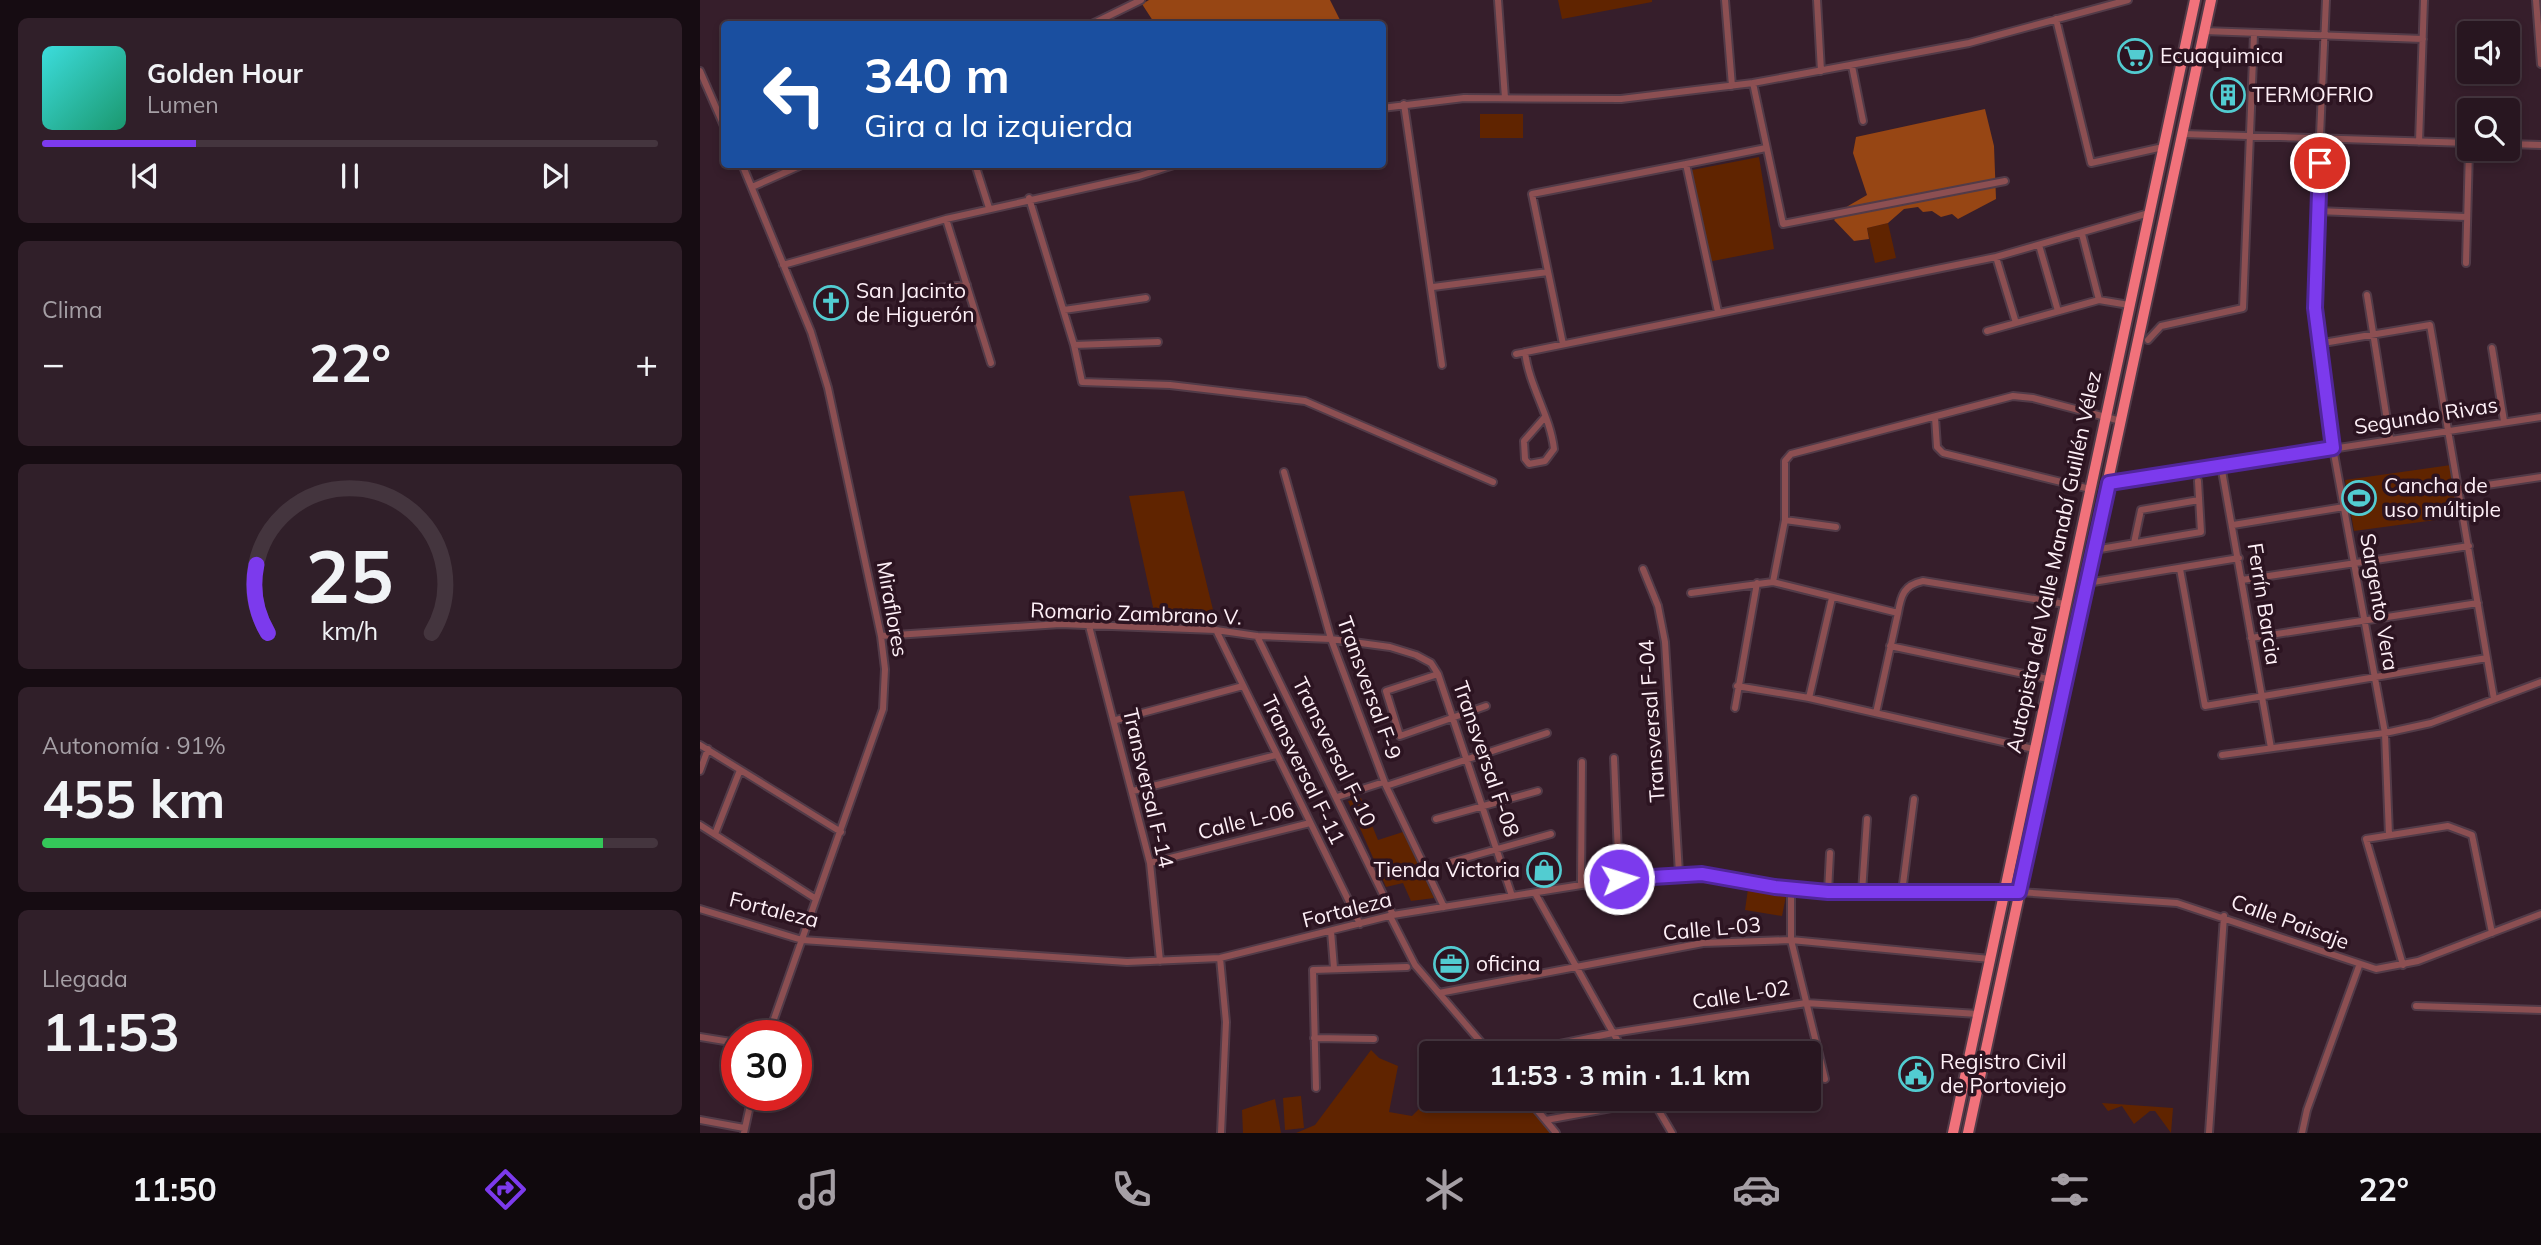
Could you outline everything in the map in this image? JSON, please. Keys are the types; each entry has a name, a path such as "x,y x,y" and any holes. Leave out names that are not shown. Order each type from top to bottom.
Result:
{"main road":[{"name":"Autopista del Valle Manabí Guillén Vélez","path":"1953,1133 2195,0"},
{"name":"Autopista del Valle Manabí Guillén Vélez","path":"1968,1133 2211,0"}],"street":[{"path":"1098,21 1141,0"},
{"path":"1499,0 1505,98"},
{"path":"1724,0 1732,86"},
{"path":"1817,0 1821,71"},
{"path":"1386,107 1505,98 1602,100 1753,83 1969,43 2109,2 2128,0"},
{"name":"Sargento Vera","path":"2326,0 2314,286 2317,344 2333,448 2385,733 2389,835"},
{"path":"2419,142 2424,0"},
{"path":"2536,0 2541,64"},
{"path":"2056,19 2091,163 2164,147"},
{"path":"2204,31 2423,39"},
{"path":"2148,340 2161,326 2243,308 2254,34"},
{"path":"1852,66 1863,121"},
{"path":"700,71 721,119"},
{"path":"1753,83 1783,224 2005,181"},
{"path":"1404,104 1443,365"},
{"path":"2183,134 2457,143"},
{"path":"2520,144 2541,145"},
{"path":"1563,344 1532,194 1766,148"},
{"path":"2466,263 2468,161"},
{"path":"1686,164 1718,312"},
{"name":"Miraflores","path":"744,168 821,362 881,636 885,669 883,709 774,1020"},
{"path":"752,187 795,168"},
{"path":"976,168 989,208"},
{"path":"783,265 989,208 1139,177 1165,168"},
{"path":"1029,198 1064,310 1082,382 1170,385 1305,401 1493,482"},
{"path":"2317,211 2466,216"},
{"path":"1516,354 1996,257 2149,213"},
{"path":"946,219 991,363"},
{"path":"2082,234 2099,300"},
{"path":"2039,245 2059,311"},
{"path":"1996,257 2016,323"},
{"path":"1433,287 1548,272"},
{"path":"911,291 967,285"},
{"path":"2367,295 2390,439"},
{"path":"1064,310 1146,298"},
{"path":"1987,331 2099,300 2129,305"},
{"path":"2317,344 2430,325 2494,699"},
{"path":"1074,345 1158,342"},
{"path":"2492,348 2504,421"},
{"path":"1525,352 1531,380 1545,417 1554,449 1545,461 1529,464 1525,459 1524,441 1545,417"},
{"path":"1773,582 1785,520 1787,456 2013,396 2034,398 2122,421"},
{"name":"Segundo Rivas","path":"2109,483 2541,416"},
{"path":"1935,417 1937,447 1943,453 2090,489"},
{"name":"Ferrín Barcia","path":"2221,465 2271,748"},
{"name":"Transversal F-9","path":"1284,472 1331,639 1385,784 1444,907"},
{"path":"2459,489 2541,477"},
{"path":"2094,550 2201,532 2198,481"},
{"path":"2134,543 2141,510 2199,500"},
{"path":"2233,525 2344,507"},
{"path":"1785,520 1836,527"},
{"path":"2242,580 2469,546"},
{"path":"2087,583 2239,558"},
{"name":"Transversal F-04","path":"1643,569 1658,606 1665,642 1679,873"},
{"path":"2180,569 2204,706 2487,658"},
{"path":"1876,713 1901,595 1908,586 1923,580 2065,604"},
{"path":"1690,593 1773,582 1898,613"},
{"path":"1735,708 1757,583"},
{"path":"1809,698 1832,598"},
{"path":"2251,638 2478,603"},
{"name":"Romario Zambrano V.","path":"881,636 1060,624 1216,630 1257,636 1331,639 1390,647 1431,663 1438,674"},
{"name":"Transversal F-14","path":"1089,626 1150,863 1160,961"},
{"name":"Transversal F-11","path":"1216,630 1360,924"},
{"name":"Transversal F-10","path":"1257,636 1337,797 1415,965 1480,1041"},
{"path":"1891,646 2048,679"},
{"path":"1438,674 1385,691 1398,733 1402,736 1486,706"},
{"name":"Transversal F-08","path":"1438,674 1512,896"},
{"path":"2222,755 2385,733 2431,723 2541,682"},
{"path":"1115,720 1243,686"},
{"path":"1737,686 1809,698 2034,749"},
{"path":"1337,797 1468,760 1547,733"},
{"path":"700,745 841,832"},
{"path":"700,771 708,750"},
{"path":"1133,791 1276,755"},
{"path":"1614,758 1619,879"},
{"path":"1581,884 1582,762"},
{"path":"715,834 740,770"},
{"path":"1436,819 1538,791"},
{"path":"1902,892 1914,799"},
{"path":"1862,892 1867,819"},
{"name":"Calle L-06","path":"1150,863 1310,823"},
{"path":"700,825 816,899"},
{"path":"2403,965 2366,839 2448,826 2472,835 2492,933"},
{"path":"1451,862 1551,834"},
{"path":"1828,892 1830,853"},
{"name":"Fortaleza","path":"700,909 802,940 1127,962 1220,958 1391,916 1581,884 1679,873 1720,876 1791,890 2005,891"},
{"path":"1791,890 1791,940 1825,1079"},
{"name":"Calle Paisaje","path":"2005,891 2177,903 2224,916 2359,966 2376,969 2403,965 2541,914"},
{"path":"1535,892 1618,1041"},
{"path":"2209,1133 2224,916"},
{"path":"1331,931 1334,968"},
{"name":"Calle L-03","path":"1439,993 1703,943 1791,940 1990,959"},
{"path":"1220,958 1226,1022 1221,1133"},
{"path":"2302,1133 2316,1085 2359,966"},
{"path":"1315,1088 1313,971 1334,968 1407,967"},
{"name":"Calle L-02","path":"1575,1041 1806,1003 1978,1014"},
{"path":"2416,1006 2541,1010"},
{"path":"700,1037 721,1041"},
{"path":"1314,1038 1374,1038"},
{"path":"700,1120 744,1130 748,1111"},
{"path":"1538,1111 1556,1133"},
{"path":"1546,1120 1593,1111"},
{"path":"1661,1111 1672,1133"}],"shaded area":[{"path":"1149,0 1330,0 1340,21 1153,21 1142,4"},
{"path":"1558,0 1652,0 1652,2 1562,19"},
{"path":"1985,109 1994,146 1996,199 1958,219 1952,214 1941,217 1932,211 1923,212 1918,207 1904,209 1888,223 1867,228 1869,239 1854,241 1834,220 1848,206 1867,195 1853,153 1856,137"},
{"path":"1480,114 1523,114 1523,138 1480,138"},
{"path":"1759,157 1774,249 1708,262 1692,170"},
{"path":"1888,223 1896,258 1875,263 1867,228"},
{"path":"2451,465 2458,517 2354,531 2345,480"},
{"path":"1184,491 1215,618 1155,616 1129,496"},
{"path":"1361,798 1378,840 1403,832 1434,898 1411,901 1403,883 1386,887 1348,801"},
{"path":"1748,889 1786,896 1782,916 1745,910"},
{"path":"1371,1050 1379,1058 1398,1066 1389,1112 1412,1116 1419,1109 1533,1111 1552,1133 1296,1133 1315,1125"},
{"path":"1301,1096 1304,1128 1285,1130 1283,1098"},
{"path":"1275,1099 1281,1133 1243,1133 1242,1110"},
{"path":"2102,1103 2173,1108 2171,1133 2155,1111 2150,1111 2134,1124 2122,1106 2108,1111"}],"place":[{"name":"Ecuaquimica","path":"2135,56"},
{"name":"TERMOFRIO","path":"2228,95"},
{"name":"San Jacinto de Higuerón","path":"831,303"},
{"name":"Cancha de uso múltiple","path":"2359,498"},
{"name":"Tienda Victoria","path":"1544,870"},
{"name":"oficina","path":"1451,964"},
{"name":"Registro Civil de Portoviejo","path":"1916,1074"}],"route":[{"path":"1619,879 1679,873 1720,876 1791,890 2019,892 2109,483 2333,448 2317,344 2315,308 2320,163"}]}
